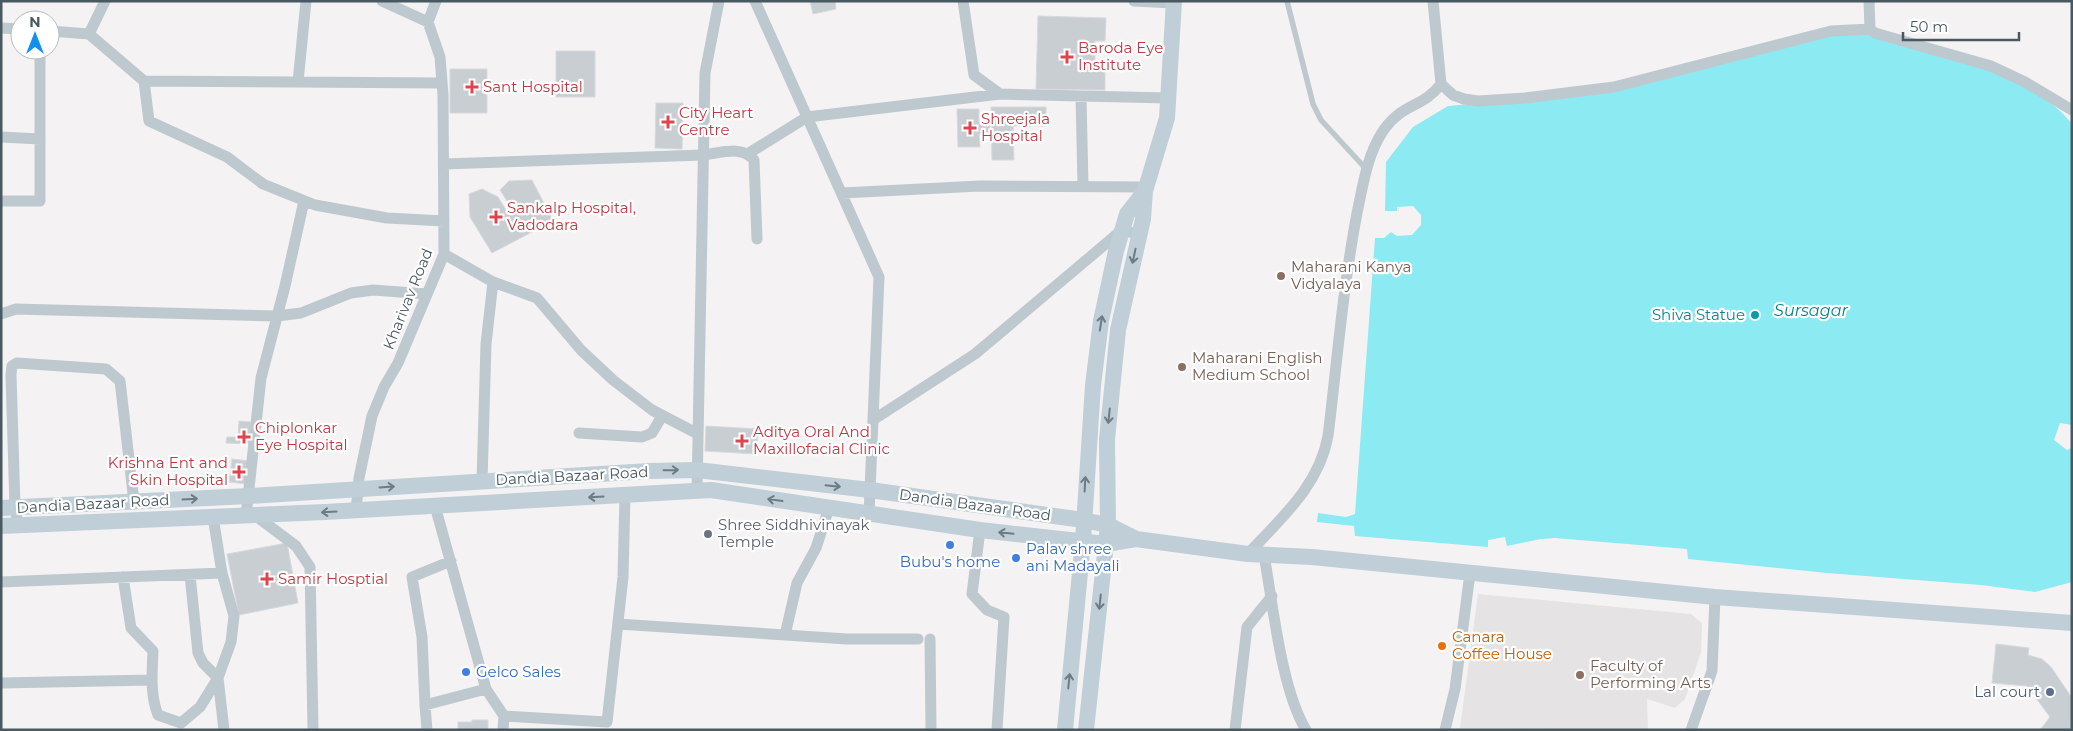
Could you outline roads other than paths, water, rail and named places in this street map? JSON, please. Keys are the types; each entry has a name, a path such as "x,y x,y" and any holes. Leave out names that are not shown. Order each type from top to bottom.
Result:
{"street":[{"path":"89,34 105,1"},
{"path":"298,82 306,1"},
{"path":"382,1 428,22 436,1"},
{"path":"697,491 705,73 719,1"},
{"path":"755,1 879,277 869,514"},
{"path":"963,1 974,75 1000,94"},
{"path":"1086,730 1108,524 1107,439 1118,330 1146,189 1167,118 1173,2 1134,1"},
{"path":"1433,1 1441,84 1453,95 1464,99 1478,101 1525,98 1614,87 1831,31 1870,29 1875,33 1991,66 2025,82 2072,110"},
{"path":"1870,1 1870,29"},
{"name":"Kharivav Road","path":"356,511 358,489 372,416 384,387 398,363 444,254 442,83 440,57 428,22"},
{"path":"60,32 89,34 144,81 442,83"},
{"path":"1,201 40,201 40,60"},
{"path":"144,81 149,121 227,157 263,184 315,205 387,218 444,222"},
{"path":"1256,555 1307,490 1318,472 1326,449 1350,248 1367,170 1375,145 1397,114 1432,96 1441,84"},
{"path":"748,153 807,117 1000,94 1168,98"},
{"path":"1081,96 1083,186"},
{"path":"1,137 40,139"},
{"path":"444,164 703,155 742,151 748,153 754,160 757,239"},
{"path":"842,193 980,186 1083,186 1146,189"},
{"path":"1064,730 1083,541 1093,385 1101,321 1127,214 1146,189"},
{"path":"304,201 261,378 249,496 251,516 296,546 310,567 313,730"},
{"path":"1122,230 1138,234"},
{"path":"873,420 975,354 1122,230"},
{"path":"444,254 493,282 537,298 581,350 613,380 652,410 698,434"},
{"path":"482,481 486,344 493,282"},
{"path":"1,314 16,309 277,316 301,313 351,293 373,290 427,294"},
{"path":"18,525 8,508 11,375 12,366 18,363 86,366 106,369 120,381 134,502"},
{"path":"579,432 642,437 652,433 662,416"},
{"name":"Dandia Bazaar Road","path":"8,508 249,496 648,471 697,470 870,490 1083,520 1108,524 1136,539"},
{"name":"Dandia Bazaar Road","path":"1,526 356,511 711,490 980,530 1106,544 1136,539"},
{"path":"504,716 607,726 623,577 625,495"},
{"path":"435,506 486,689 504,716 503,730"},
{"path":"785,635 797,583 816,548 829,508"},
{"path":"124,577 131,628 153,651 152,680 154,704 158,714 180,726 200,707 218,678 228,653 234,628 234,616 222,573 213,517"},
{"path":"980,530 972,594 987,610 1004,617 997,730"},
{"path":"1136,539 1256,555 1312,558 1715,597 2072,624"},
{"path":"1256,555 1272,596 1282,656 1295,707 1306,730"},
{"path":"427,730 422,637 412,577 451,561"},
{"path":"1,582 222,573"},
{"path":"1445,730 1455,689 1470,573"},
{"path":"190,575 198,653 203,663 218,678 224,730"},
{"path":"1234,730 1247,627 1272,596"},
{"path":"1691,730 1712,671 1715,597"},
{"path":"618,624 847,640 918,640"},
{"path":"930,639 931,730"},
{"path":"1,683 152,680"},
{"path":"425,704 486,689"}],"lane":[{"path":"1287,1 1313,104 1321,120 1367,170"}],"water":[{"name":"Sursagar","path":"1869,31 1978,64 2006,76 2031,89 2053,105 2072,124 2072,425 2060,423 2054,440 2067,450 2072,448 2072,582 2035,592 1981,585 1827,573 1688,559 1687,549 1555,538 1507,546 1505,537 1488,540 1488,547 1355,536 1354,526 1317,522 1318,513 1346,517 1355,514 1375,238 1384,238 1391,232 1397,236 1412,235 1421,225 1421,215 1413,206 1397,207 1397,211 1385,211 1386,162 1413,127 1448,106 1615,91 1831,33"}],"place":[{"name":"Baroda Eye Institute","path":"1067,57"},
{"name":"Sant Hospital","path":"472,87"},
{"name":"City Heart Centre","path":"668,122"},
{"name":"Shreejala Hospital","path":"970,128"},
{"name":"Sankalp Hospital, Vadodara","path":"496,217"},
{"name":"Maharani Kanya Vidyalaya","path":"1281,276"},
{"name":"Shiva Statue","path":"1755,315"},
{"name":"Maharani English Medium School","path":"1182,367"},
{"name":"Chiplonkar Eye Hospital","path":"244,437"},
{"name":"Aditya Oral And Maxillofacial Clinic","path":"742,441"},
{"name":"Krishna Ent and Skin Hospital","path":"239,472"},
{"name":"Shree Siddhivinayak Temple","path":"708,534"},
{"name":"Bubu's home","path":"950,545"},
{"name":"Palav shree ani Madayali","path":"1016,558"},
{"name":"Samir Hosptial","path":"267,579"},
{"name":"Canara Coffee House","path":"1442,646"},
{"name":"Gelco Sales","path":"466,672"},
{"name":"Faculty of Performing Arts","path":"1580,675"},
{"name":"Lal court","path":"2050,692"}]}
